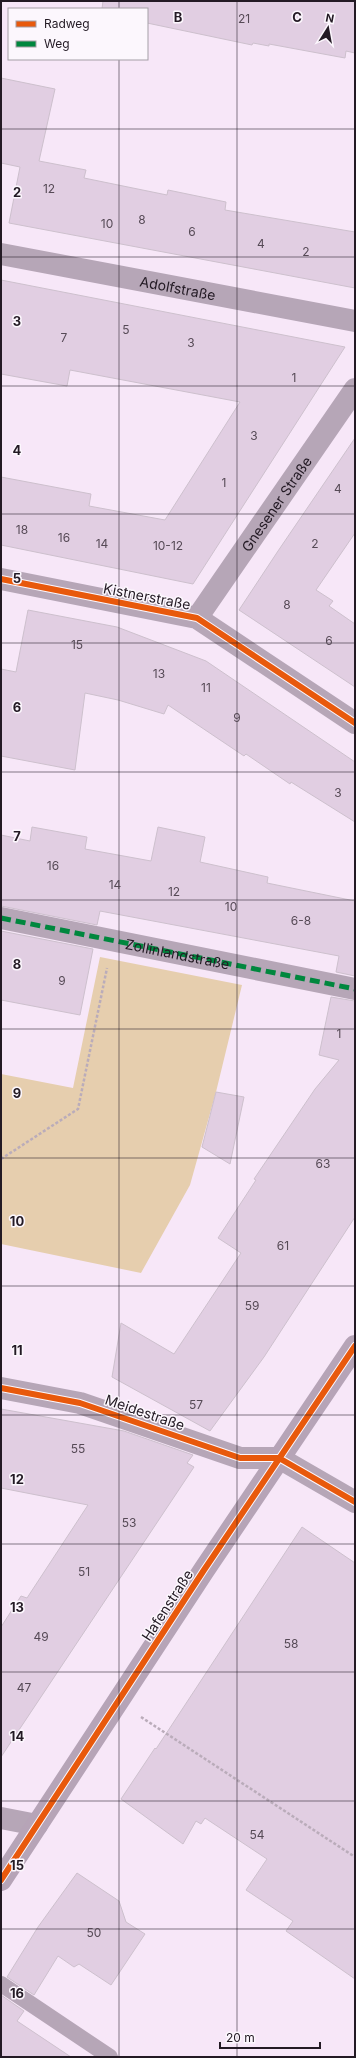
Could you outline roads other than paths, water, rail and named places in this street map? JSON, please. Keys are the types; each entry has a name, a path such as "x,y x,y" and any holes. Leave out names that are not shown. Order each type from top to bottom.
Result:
{"main road":[{"name":"Hafenstraße","path":"1,1880 279,1458 355,1346"}],"street":[{"name":"Adolfstraße","path":"1,254 355,321"},
{"name":"Gnesener Straße","path":"196,618 355,389"},
{"name":"Kistnerstraße","path":"1,579 196,618 355,723"},
{"name":"Zollinlandstraße","path":"1,918 355,988"},
{"name":"Meidestraße","path":"1,1388 80,1403 240,1458 279,1458"},
{"path":"279,1458 355,1502"},
{"path":"1,1818 37,1825"}],"lane":[{"path":"1,1984 110,2057"}]}
